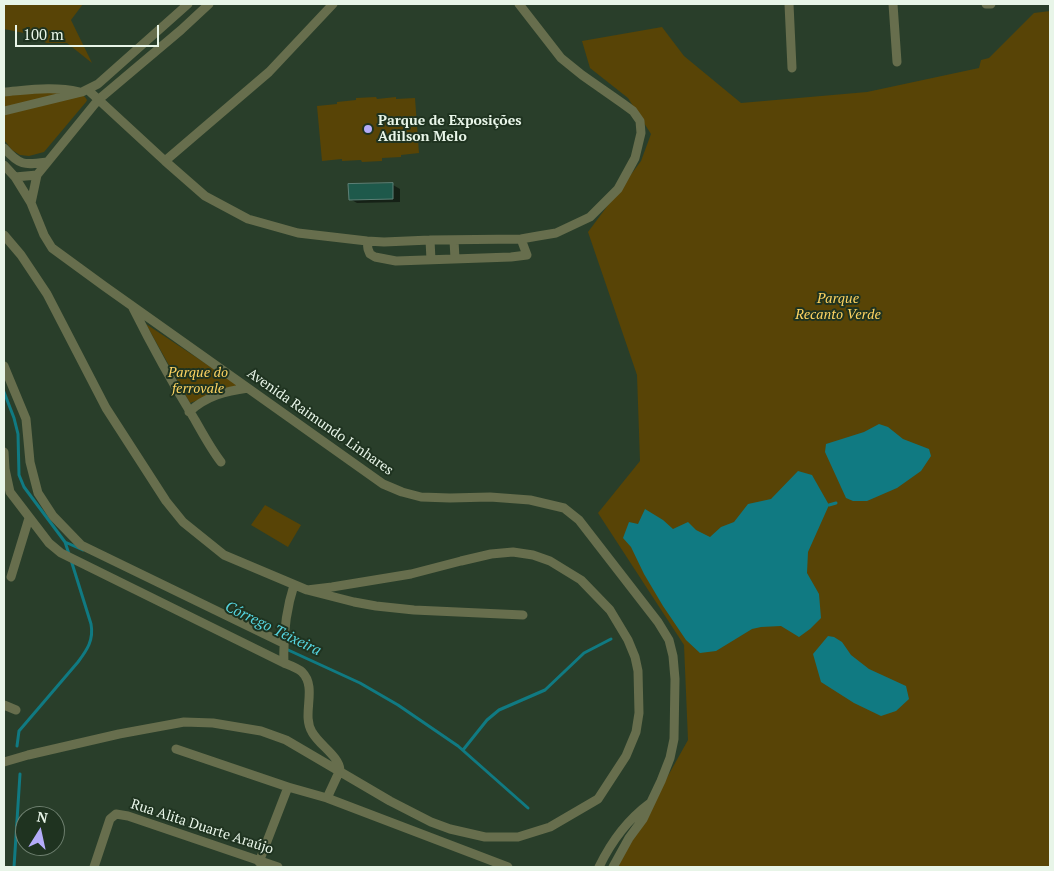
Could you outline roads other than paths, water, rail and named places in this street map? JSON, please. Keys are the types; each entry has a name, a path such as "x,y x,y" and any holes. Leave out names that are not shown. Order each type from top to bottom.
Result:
{"street":[{"path":"4,111 85,91 98,84 188,4"},
{"path":"31,203 37,176 98,100 210,4"},
{"path":"165,161 269,72 333,4"},
{"path":"4,92 44,88 66,88 85,91 98,100 205,196 248,219 298,233 367,241 521,238 556,232 590,217 618,189 635,158 641,133 640,121 633,111 561,58 519,4"},
{"path":"789,4 792,68"},
{"path":"893,4 897,62"},
{"path":"986,4 991,4"},
{"path":"4,148 20,163 47,162"},
{"name":"Avenida Raimundo Linhares","path":"4,165 15,177 31,203 44,235 52,248 382,484 421,497 490,497 530,500 564,508 580,520 658,622 669,640 673,656 675,679 674,739 670,758 643,818 624,846 613,867"},
{"path":"15,177 37,176"},
{"path":"4,235 21,255 47,294 106,408 166,501 183,522 224,555 307,590 376,606 414,610 524,614"},
{"path":"367,241 370,254 374,257 396,261 527,255 521,238"},
{"path":"430,240 431,260"},
{"path":"454,240 455,259"},
{"path":"132,306 189,412 221,462"},
{"path":"4,366 26,419 30,462 38,493 53,516 80,545 283,643"},
{"path":"189,412 197,404 215,395 248,388"},
{"path":"4,452 5,469 10,492 49,543 61,553 301,671 307,680 309,688 309,727 316,740 340,766 340,770 327,798"},
{"path":"11,577 29,518"},
{"path":"4,762 119,734 184,722 213,723 261,731 286,740 390,801 431,822 450,829 486,837 518,837 550,827 598,800 626,756 636,732 639,713 636,657 610,610 581,580 550,561 533,555 513,552 491,554 411,574 332,588 307,590"},
{"path":"284,663 283,643 288,602 294,585"},
{"path":"4,705 16,710"},
{"path":"176,749 288,787 327,798 508,867"},
{"path":"259,862 288,787"},
{"name":"Avenida Raimundo Linhares","path":"599,867 618,835 636,814 650,803"},
{"name":"Rua Alita Duarte Araújo","path":"94,867 110,819 116,814 128,816 278,867"}],"water":[{"path":"879,424 888,427 903,439 929,449 931,456 921,471 897,488 867,501 853,501 846,498 825,452 826,444 864,432"},
{"path":"798,471 812,475 829,505 808,552 807,573 819,594 821,618 799,637 781,626 761,627 752,629 716,651 700,653 686,640 663,606 631,547 623,538 629,522 638,524 645,509 663,520 673,529 688,522 696,530 710,537 721,527 734,522 748,504 771,499"},
{"path":"828,636 842,642 851,655 869,669 906,686 909,699 896,711 881,716 854,703 821,682 813,654"}],"waterway":[{"path":"4,392 18,434 19,475 24,487 65,542 69,554"},
{"path":"829,505 836,503"},
{"name":"Córrego Teixeira","path":"65,542 83,550"},
{"path":"17,746 19,731 78,662 91,640 91,624 71,560"},
{"name":"Córrego Teixeira","path":"463,750 487,720 499,710 545,690 584,653 611,639"},
{"name":"Córrego Teixeira","path":"286,649 360,683 398,705 458,746 528,808"},
{"path":"14,867 20,774"}],"place":[{"name":"Parque de Exposições Adilson Melo","path":"368,129"}],"park label":[{"name":"Parque Recanto Verde","path":"838,308"},
{"name":"Parque do ferrovale","path":"198,382"}]}
